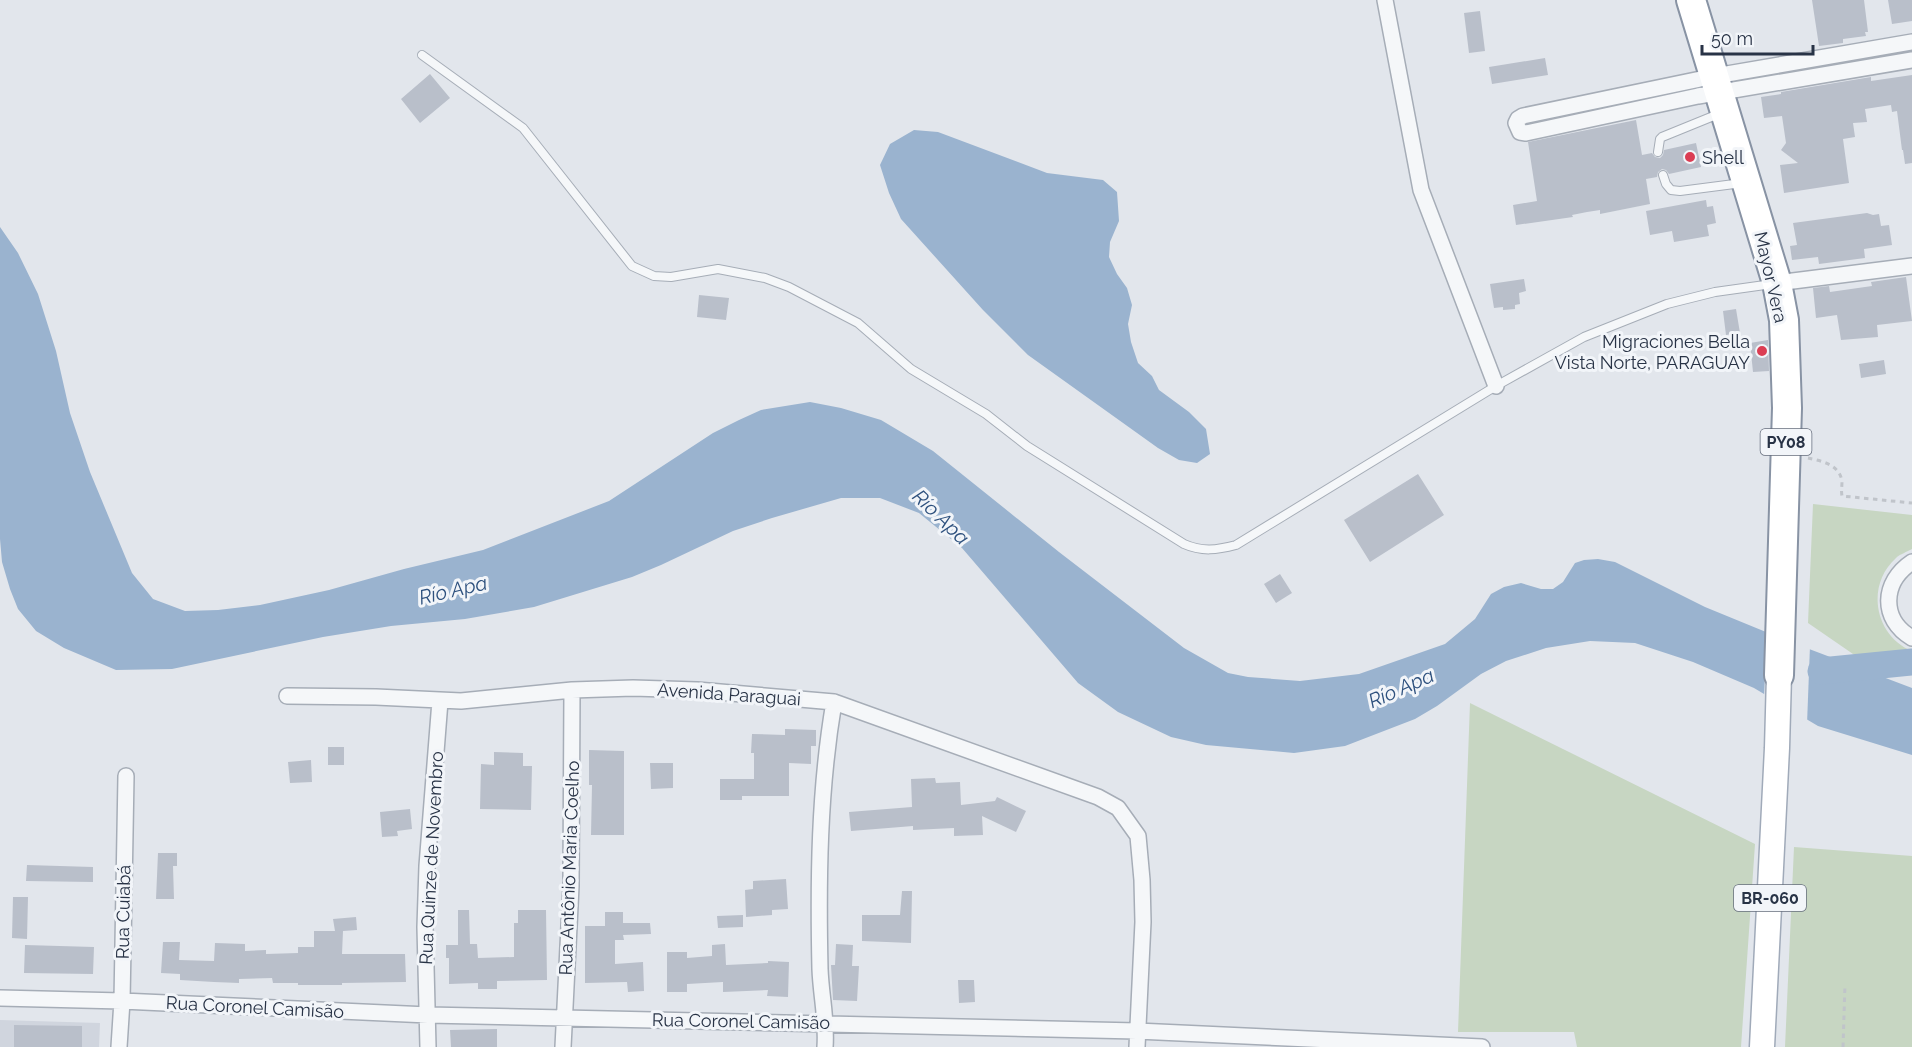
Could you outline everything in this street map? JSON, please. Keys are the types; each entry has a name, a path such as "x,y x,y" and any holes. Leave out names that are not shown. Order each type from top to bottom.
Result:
{"highway":[{"name":"Mayor Vera","path":"1691,0 1777,283 1784,320 1786,362 1779,675"}],"main road":[{"name":"BR-060","path":"1762,1047 1779,675"}],"street":[{"path":"1385,0 1421,190 1496,386"},
{"path":"1912,42 1720,93 1523,116 1516,123 1520,132 1526,133 1720,93 1912,60"},
{"path":"1777,283 1912,266"},
{"path":"1912,562 1900,572 1892,584 1888,597 1895,624 1904,634 1912,638"},
{"name":"Avenida Paraguai","path":"287,696 376,696 461,701 572,690 633,688 698,690 834,702 1098,797 1118,808 1138,836 1143,922 1137,1031"},
{"name":"Rua Antônio Maria Coelho","path":"562,1047 571,886 572,690"},
{"name":"Rua Quinze de Novembro","path":"428,1047 425,962 427,866 440,701"},
{"path":"825,1047 826,1023 820,979 820,861 826,747 834,702"},
{"name":"Rua Cuiabá","path":"119,1047 122,1001 126,776"},
{"name":"Rua Coronel Camisão","path":"0,998 122,1001 428,1015 1137,1031 1482,1047"},
{"path":"1137,1031 1137,1047"}],"lane":[{"path":"422,55 524,128 632,266 654,276 671,278 718,269 765,278 789,287 858,324 910,369 986,414 1027,446 1192,548 1212,550 1236,545 1496,386 1584,337 1667,304 1715,292 1777,283"},
{"path":"1658,152 1658,145 1662,137 1720,93"},
{"path":"1663,175 1671,190 1680,191 1746,183"}],"path":[{"path":"1808,458 1825,461 1837,471 1842,481 1842,496 1912,504"},
{"path":"1843,1047 1845,984"}],"shaded area":[{"path":"0,1020 100,1023 99,1047 0,1047"}],"green space":[{"path":"1912,47 1912,54 1732,83 1732,79"},
{"path":"1702,86 1703,88 1525,128 1523,122"},
{"path":"1813,504 1912,515 1912,549 1898,557 1886,569 1880,582 1878,609 1890,634 1899,644 1912,651 1912,671 1871,653 1861,657 1853,654 1808,623"},
{"path":"1470,703 1755,844 1741,1047 1577,1047 1574,1032 1458,1032"},
{"path":"1794,847 1912,856 1912,1047 1785,1047"}],"water":[{"path":"914,130 938,132 1047,173 1103,180 1117,192 1119,221 1110,242 1109,257 1127,288 1132,305 1128,324 1138,363 1152,376 1159,390 1189,412 1206,429 1210,454 1197,463 1179,460 1158,448 1028,355 983,310 901,219 889,193 880,165 890,144"},
{"path":"0,227 18,253 38,294 56,351 70,413 90,472 132,573 153,599 185,611 260,605 329,590 483,550 609,501 713,433 761,410 810,402 841,408 881,420 933,451 1184,648 1228,673 1300,681 1359,674 1445,644 1475,619 1491,594 1504,587 1521,583 1541,589 1553,589 1563,582 1575,563 1598,559 1615,562 1705,607 1912,688 1912,755 1818,726 1754,688 1693,662 1635,643 1590,641 1546,648 1506,661 1481,674 1415,719 1345,746 1294,753 1206,745 1171,737 1118,712 1078,683 962,548 919,513 880,498 841,498 772,518 733,531 632,577 534,607 465,619 391,626 323,637 172,669 116,670 64,648 36,631 18,609 2,562 0,539"}],"pier":[{"path":"1767,630 1810,646 1807,724 1764,698"}],"building":[{"path":"1812,0 1864,0 1868,32 1865,32 1866,36 1843,39 1843,43 1819,46"},
{"path":"1888,0 1912,0 1912,21 1892,24"},
{"path":"1480,11 1485,51 1469,53 1464,13"},
{"path":"1545,58 1548,75 1492,84 1489,67"},
{"path":"430,74 450,98 420,123 401,99"},
{"path":"1912,75 1912,163 1905,164 1897,111 1892,112 1891,105 1865,109 1867,122 1853,123 1855,137 1843,139 1849,183 1784,193 1780,165 1798,163 1781,150 1786,143 1782,116 1764,118 1761,97 1871,77 1871,81"},
{"path":"1636,120 1642,155 1652,153 1655,157 1660,158 1664,150 1696,143 1701,167 1669,174 1662,169 1658,172 1657,177 1646,179 1650,204 1600,214 1600,210 1572,215 1573,217 1516,225 1513,205 1537,201 1528,142"},
{"path":"1706,200 1707,207 1713,206 1716,223 1707,225 1709,236 1674,242 1672,231 1650,235 1646,211"},
{"path":"1867,213 1879,214 1881,226 1889,225 1892,245 1864,249 1865,258 1819,264 1818,257 1792,260 1790,246 1797,245 1793,223"},
{"path":"1906,277 1912,321 1877,325 1878,337 1841,340 1837,315 1816,318 1813,288 1829,286 1830,292 1872,286 1871,282"},
{"path":"1524,279 1526,291 1519,293 1520,304 1515,305 1515,309 1494,308 1490,284"},
{"path":"699,295 729,298 726,320 697,317"},
{"path":"1736,309 1740,333 1726,335 1723,311"},
{"name":"Migraciones Bella Vista Norte, PARAGUAY","path":"1768,340 1769,371 1753,372 1750,343"},
{"path":"1884,360 1886,374 1861,378 1859,364"},
{"path":"1418,474 1444,515 1370,562 1344,520"},
{"path":"1280,574 1292,593 1276,603 1264,584"},
{"path":"785,729 816,730 816,746 811,746 811,764 789,763 789,796 742,796 742,800 720,800 720,779 754,779 754,753 751,753 752,734 785,735"},
{"path":"328,747 344,747 344,765 328,765"},
{"path":"589,750 624,751 624,835 591,835 592,785 589,785"},
{"path":"494,752 523,753 523,766 532,766 531,810 480,809 481,764 494,765"},
{"path":"311,760 312,782 290,783 288,762"},
{"path":"650,763 673,763 673,788 651,789"},
{"path":"935,778 936,783 960,782 961,805 995,801 997,797 1026,811 1016,832 982,816 983,835 954,836 954,828 913,830 913,826 851,831 849,812 912,807 911,779"},
{"path":"410,809 412,829 397,831 398,836 382,837 380,812"},
{"path":"158,853 177,853 177,866 173,866 174,899 156,899"},
{"path":"27,865 93,867 93,882 26,881"},
{"path":"786,879 788,909 772,910 772,915 746,917 745,890 753,889 753,881"},
{"path":"902,891 912,891 911,943 862,941 862,915 900,915"},
{"path":"13,897 28,897 27,939 12,938"},
{"path":"458,910 469,910 470,944 477,944 478,958 514,957 514,923 518,923 518,910 546,910 547,980 497,981 497,989 478,989 478,983 449,984 449,958 446,958 446,945 458,945"},
{"path":"605,912 623,912 623,923 650,923 651,934 623,935 624,940 615,940 615,964 643,962 644,991 628,992 627,982 585,983 585,926 605,926"},
{"path":"743,915 743,927 718,928 717,916"},
{"path":"356,917 357,930 343,931 342,954 405,954 406,982 298,985 298,983 273,983 272,978 239,979 239,983 180,980 180,974 161,973 163,942 180,942 179,960 214,961 215,943 245,944 245,951 266,950 266,954 298,953 298,947 314,947 314,931 335,931 333,919"},
{"path":"725,944 726,965 768,963 768,961 789,962 788,997 767,996 768,990 723,992 723,982 687,984 687,992 667,992 667,952 687,952 687,958 712,956 712,945"},
{"path":"836,944 853,945 852,966 859,966 857,1001 833,1000 831,965 835,965"},
{"path":"25,945 94,947 93,974 24,973"},
{"path":"958,980 974,980 975,1002 959,1003"},
{"path":"14,1025 82,1026 82,1047 14,1047"},
{"path":"497,1029 497,1047 451,1047 450,1030"}],"waterway":[{"name":"Río Apa","path":"1821,671 1912,662"}],"place":[{"name":"Shell","path":"1690,157"},
{"name":"Migraciones Bella Vista Norte, PARAGUAY","path":"1762,351"}]}
